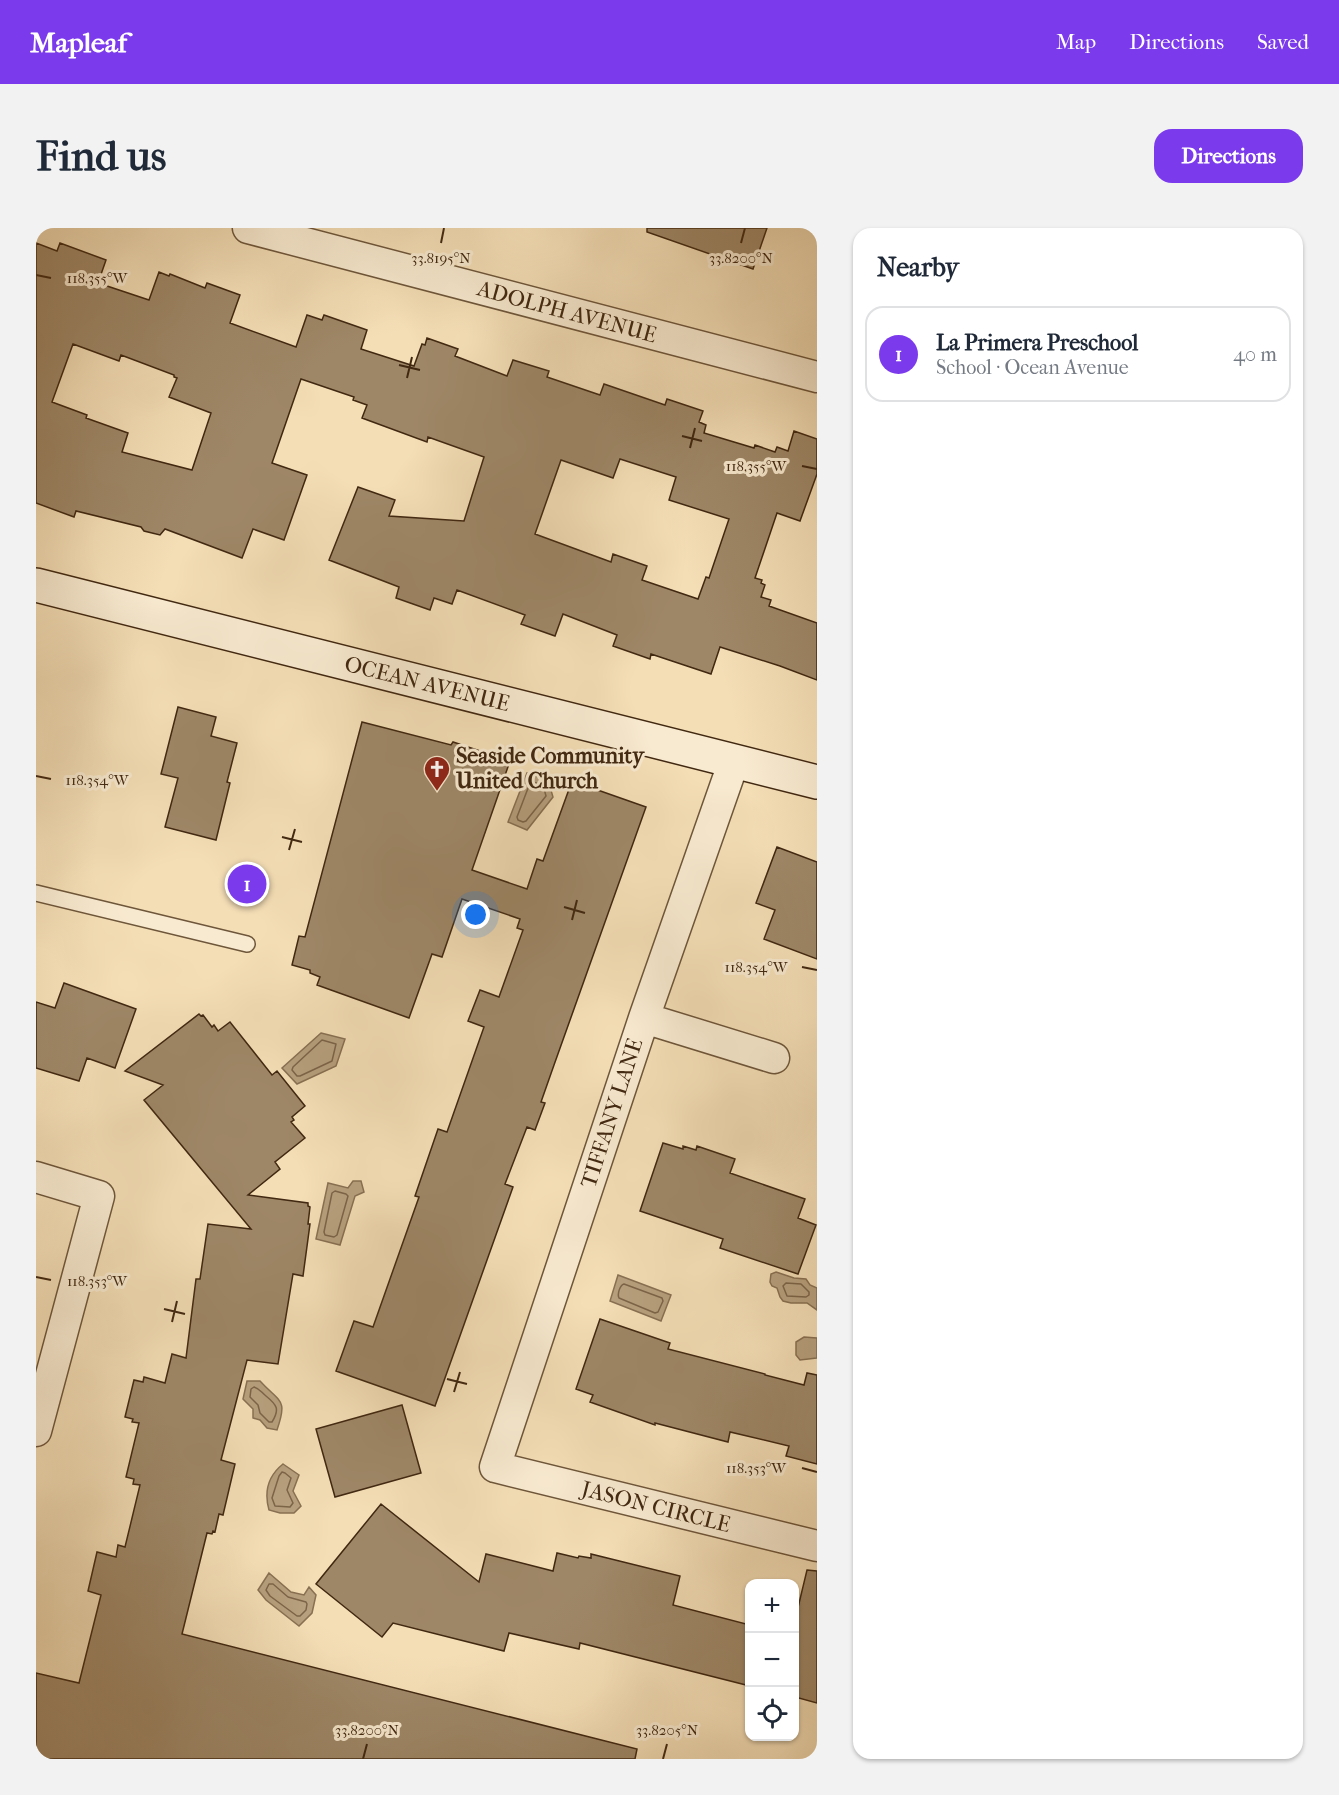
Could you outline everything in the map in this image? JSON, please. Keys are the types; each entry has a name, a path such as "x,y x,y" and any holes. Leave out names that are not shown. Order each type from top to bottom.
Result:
{"street":[{"name":"ADOLPH AVENUE","path":"248,228 817,377"},
{"name":"OCEAN AVENUE","path":"36,585 817,782"},
{"name":"TIFFANY LANE","path":"495,1467 644,1018 734,761"},
{"path":"644,1018 774,1058"},
{"path":"36,1177 99,1196 36,1431"},
{"name":"JASON CIRCLE","path":"495,1467 817,1546"}],"lane":[{"path":"36,893 247,944"}],"water":[{"path":"527,773 541,778 550,777 553,797 527,830 508,822"},
{"path":"321,1033 345,1039 336,1066 297,1084 282,1068"},
{"path":"353,1181 361,1181 364,1192 355,1196 340,1245 316,1239 328,1183 348,1188"},
{"path":"776,1272 806,1279 810,1285 817,1288 817,1310 807,1303 783,1301 777,1288 770,1282 771,1274"},
{"path":"618,1275 671,1295 661,1321 610,1301"},
{"path":"804,1337 817,1338 817,1358 800,1360 796,1355 796,1342"},
{"path":"247,1381 260,1381 280,1402 282,1412 277,1430 267,1428 260,1420 253,1418 253,1409 243,1399"},
{"path":"283,1464 299,1475 293,1491 301,1506 294,1513 269,1510 267,1491 271,1479"},
{"path":"269,1573 291,1592 304,1595 309,1587 316,1595 312,1613 299,1626 266,1600 258,1590"}],"building":[{"path":"647,228 767,228 753,269 647,232"},
{"path":"36,243 57,251 60,243 106,260 98,283 149,300 159,272 205,288 207,283 240,295 230,323 296,347 307,315 322,320 324,315 367,330 361,349 414,366 422,344 425,345 427,338 458,349 455,356 507,376 513,360 549,371 547,377 600,395 604,384 665,405 667,399 703,411 699,422 706,425 704,433 754,448 755,445 775,452 777,447 788,451 794,431 817,439 817,474 800,521 777,513 755,578 762,580 761,583 765,585 761,597 771,600 769,606 817,623 817,680 720,647 711,674 651,654 650,659 613,646 617,635 563,614 555,636 521,624 525,615 457,590 452,604 434,598 430,610 396,598 399,587 329,560 358,487 395,500 389,516 464,521 484,457 428,437 427,442 362,418 367,405 353,400 354,397 301,379 272,463 307,475 284,540 253,529 242,558 165,529 160,535 144,531 141,527 76,511 74,517 36,503","holes":["73,344 119,361 121,355 174,375 177,378 169,397 211,413 192,470 122,452 128,433 86,418 87,415 52,402","620,459 676,477 669,500 729,519 709,578 706,577 698,599 642,580 647,566 613,554 611,562 535,534 561,460 613,478"]},
{"path":"178,707 216,717 211,736 237,743 216,840 165,827 178,778 161,774"},
{"path":"362,722 451,745 453,742 510,761 472,870 527,889 537,859 543,861 572,781 646,807 541,1102 545,1103 535,1130 527,1127 505,1184 513,1187 435,1406 336,1371 354,1321 373,1327 419,1197 415,1196 438,1129 447,1132 484,1027 468,1021 480,990 499,997 523,930 517,928 520,919 462,899 442,957 432,954 409,1018 317,985 320,977 310,973 310,970 292,965 299,936 305,937"},
{"path":"777,847 817,862 817,959 764,939 775,910 756,903"},
{"path":"64,983 136,1009 115,1068 87,1058 79,1081 36,1068 36,1002 55,1008"},
{"path":"199,1014 203,1015 218,1031 230,1022 272,1075 277,1071 305,1106 292,1117 294,1120 291,1122 305,1138 275,1162 280,1169 248,1195 308,1203 310,1207 308,1224 310,1224 303,1276 293,1274 278,1364 247,1360 221,1460 235,1464 223,1515 219,1514 215,1532 207,1533 182,1634 637,1749 635,1759 36,1759 36,1673 79,1683 101,1595 88,1591 97,1552 116,1557 118,1545 125,1547 140,1485 133,1484 134,1479 126,1477 139,1423 132,1422 133,1419 125,1417 134,1380 143,1382 144,1377 165,1383 172,1354 186,1358 196,1279 200,1279 208,1224 251,1229 144,1100 163,1085 125,1071"},
{"path":"663,1143 683,1149 683,1146 696,1150 697,1146 735,1159 730,1173 805,1199 798,1218 816,1225 798,1274 720,1248 723,1239 640,1211"},
{"path":"600,1319 670,1343 668,1349 765,1375 804,1385 807,1373 817,1375 817,1464 786,1456 789,1446 730,1432 728,1442 655,1423 655,1425 590,1402 593,1395 576,1389"},
{"path":"402,1405 421,1473 335,1497 316,1429"},
{"path":"381,1504 479,1582 486,1554 553,1571 557,1553 578,1558 579,1556 591,1558 591,1554 680,1576 673,1605 745,1624 745,1685 580,1643 579,1649 509,1633 504,1651 393,1623 382,1637 316,1584"},
{"path":"807,1570 817,1571 817,1703 799,1698 799,1603"}],"place":[{"name":"Seaside Community United Church","path":"437,792"},
{"name":"La Primera Preschool","path":"247,884"}]}
